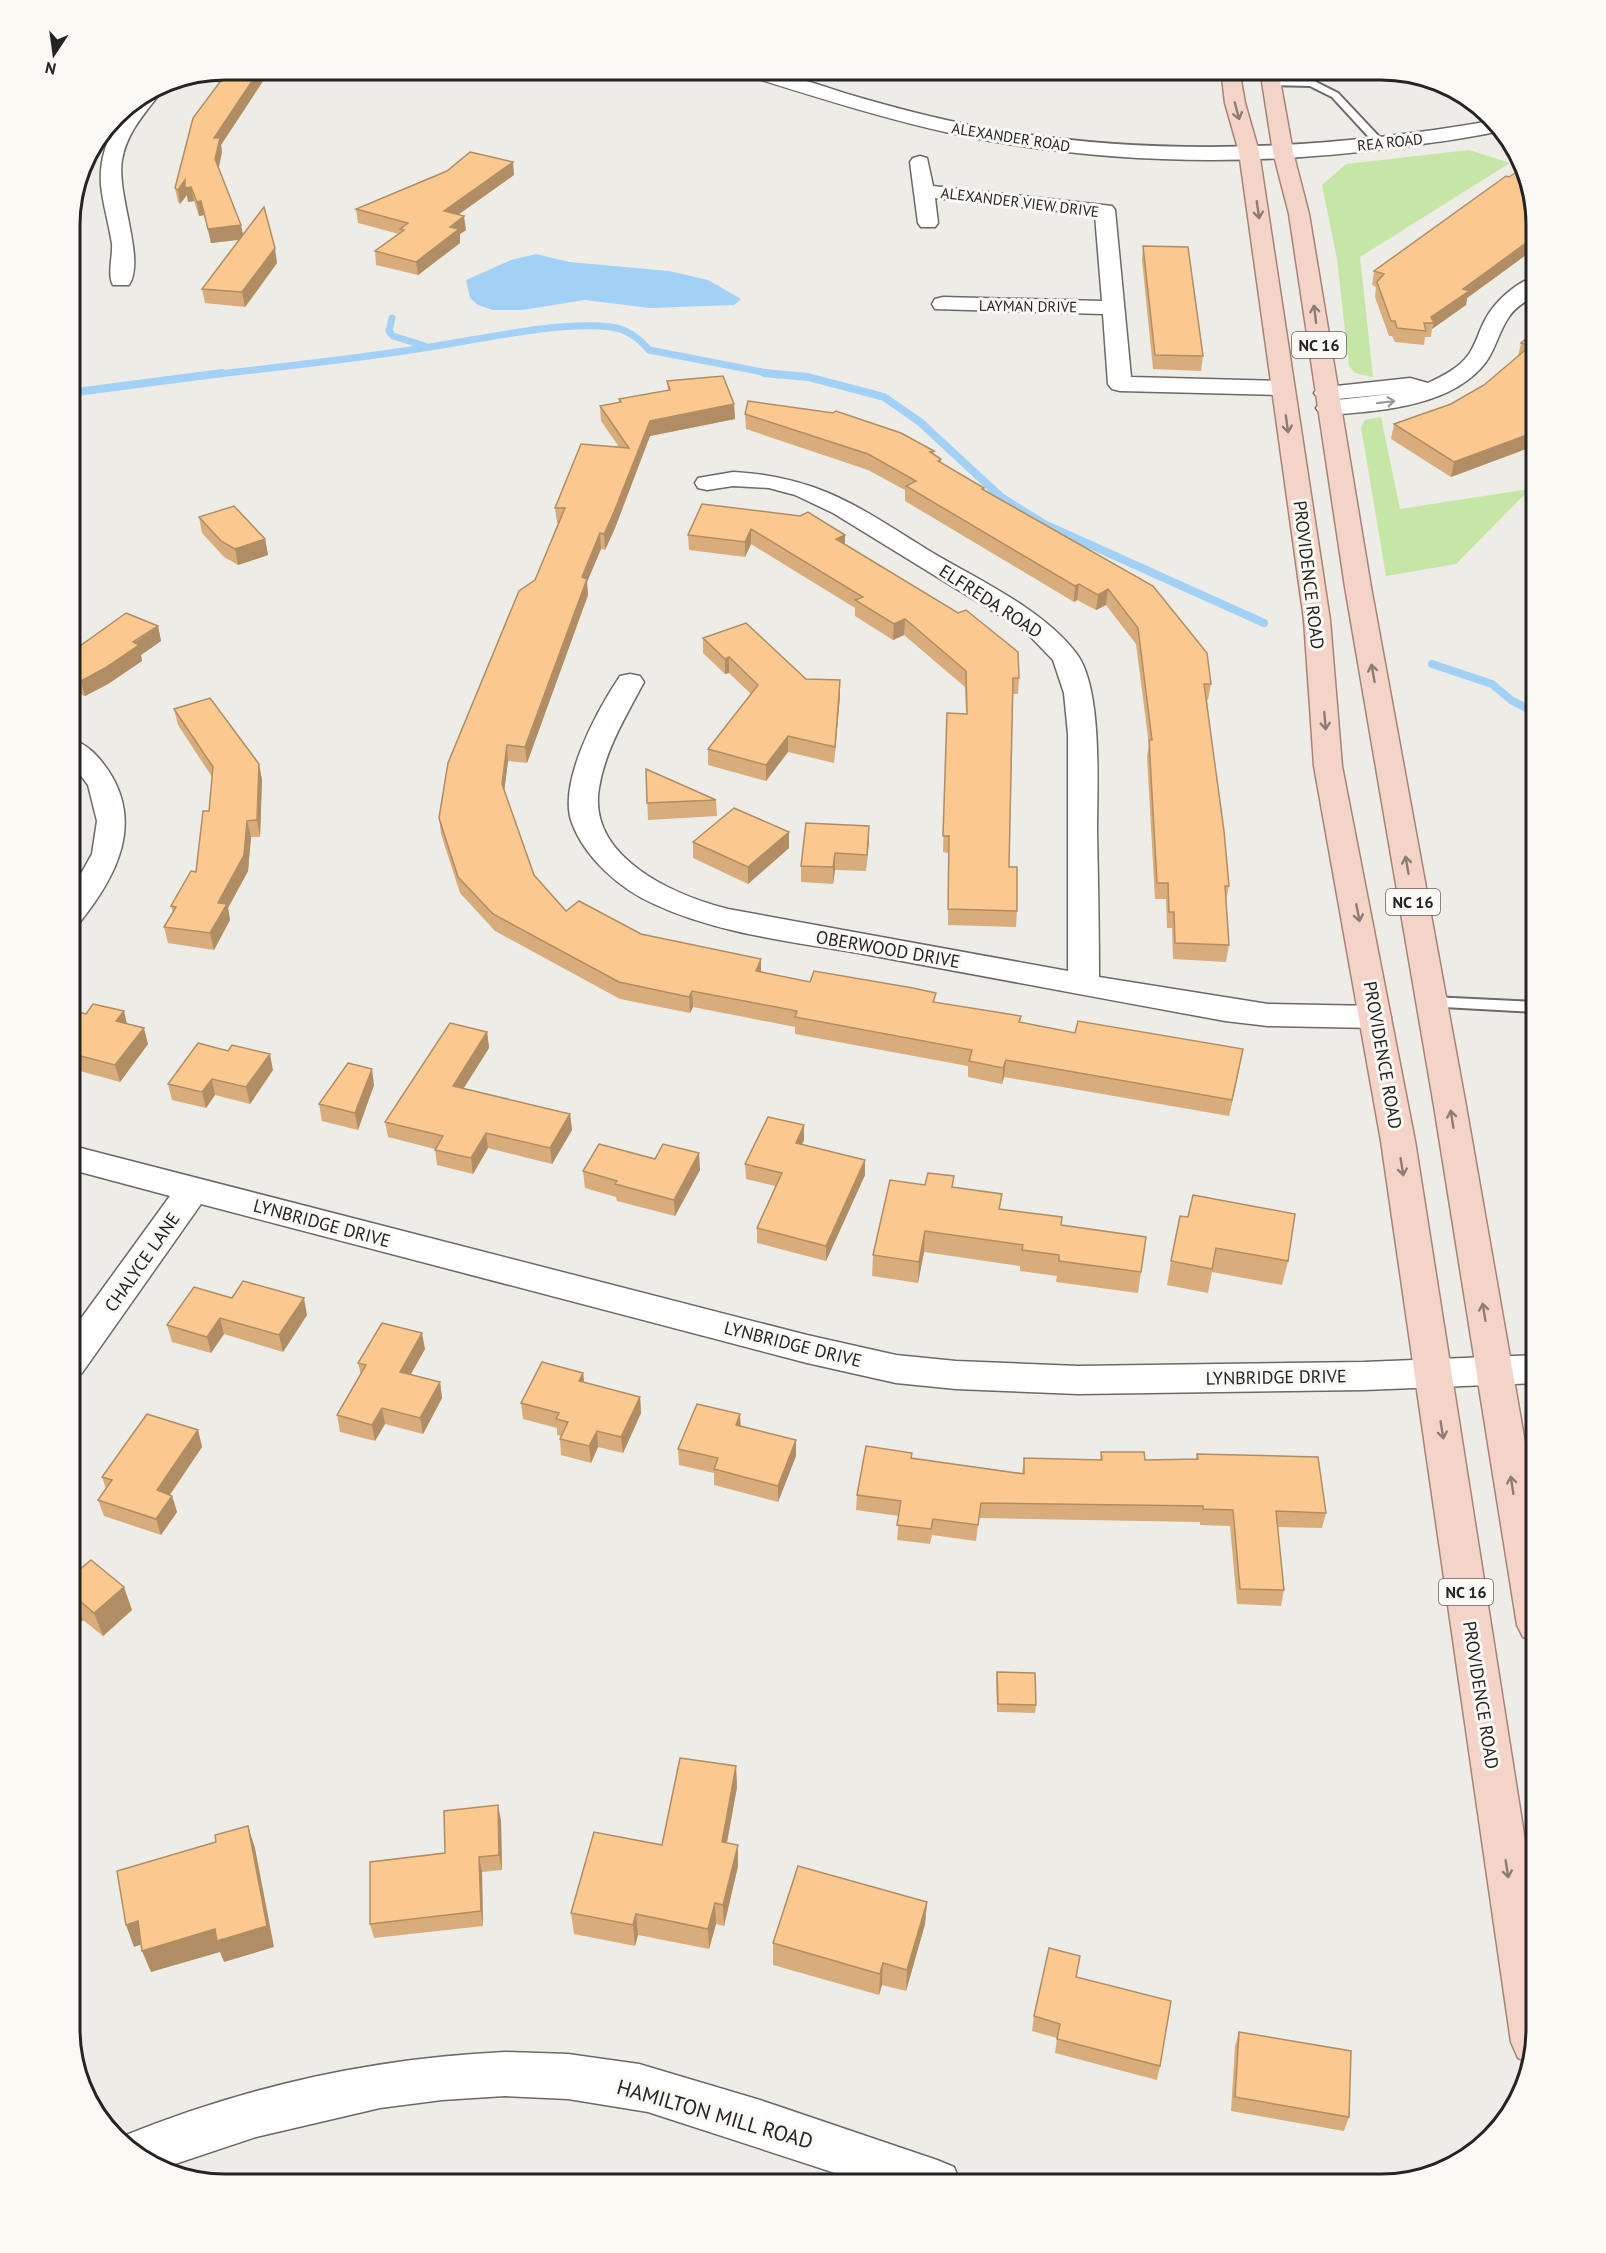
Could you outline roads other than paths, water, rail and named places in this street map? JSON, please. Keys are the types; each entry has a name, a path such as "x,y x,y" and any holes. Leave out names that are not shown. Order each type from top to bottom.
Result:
{"main road":[{"name":"PROVIDENCE ROAD","path":"1232,80 1235,103 1249,152 1317,620 1328,766 1398,1142 1526,1989"},
{"name":"NC 16","path":"1271,80 1283,152 1299,214 1327,400 1526,1561"}],"street":[{"name":"ALEXANDER ROAD","path":"782,80 901,116 999,137 1122,151 1181,154 1283,152"},
{"path":"121,280 122,244 112,195 111,168 114,150 125,127 140,107"},
{"name":"REA ROAD","path":"1283,152 1431,138 1489,127"},
{"path":"920,162 928,223"},
{"name":"ALEXANDER VIEW DRIVE","path":"924,191 1105,210 1120,384 1282,388"},
{"path":"1327,400 1397,400 1414,397 1445,384 1462,374 1480,355 1502,311 1526,292"},
{"name":"LAYMAN DRIVE","path":"943,304 1114,308"},
{"name":"ELFREDA ROAD","path":"707,483 733,479 770,481 804,490 842,508 1034,625 1066,657 1078,693 1082,734 1084,986"},
{"name":"OBERWOOD DRIVE","path":"630,682 598,748 586,781 583,806 587,829 620,870 645,889 672,903 706,915 1084,986 1246,1012 1376,1017"},
{"path":"80,756 88,762 108,798 112,834 104,864 97,879 80,901"},
{"name":"LYNBRIDGE DRIVE","path":"80,1160 807,1349 896,1369 956,1375 1078,1380 1526,1369"},
{"name":"CHALYCE LANE","path":"80,1348 194,1189"},
{"name":"HAMILTON MILL ROAD","path":"147,2151 290,2103 407,2080 537,2073 631,2086 734,2115 906,2174"}],"lane":[{"path":"1294,80 1312,83 1335,95 1381,144"},
{"path":"1431,1002 1526,1006"}],"water":[{"path":"536,254 569,262 669,271 708,280 741,299 734,305 650,308 585,300 522,310 493,310 478,305 470,298 466,280 511,260"}],"waterway":[{"path":"392,318 389,331 393,336 425,346"},
{"path":"208,375 374,355 569,326 611,327 637,338 649,350 771,374"},
{"path":"80,392 222,373"},
{"path":"764,373 771,374"},
{"path":"771,374 808,377 884,397 920,422 1001,497 1044,524 1264,623"},
{"path":"771,374 778,375"},
{"path":"1432,664 1492,684 1511,700 1526,708"}]}
